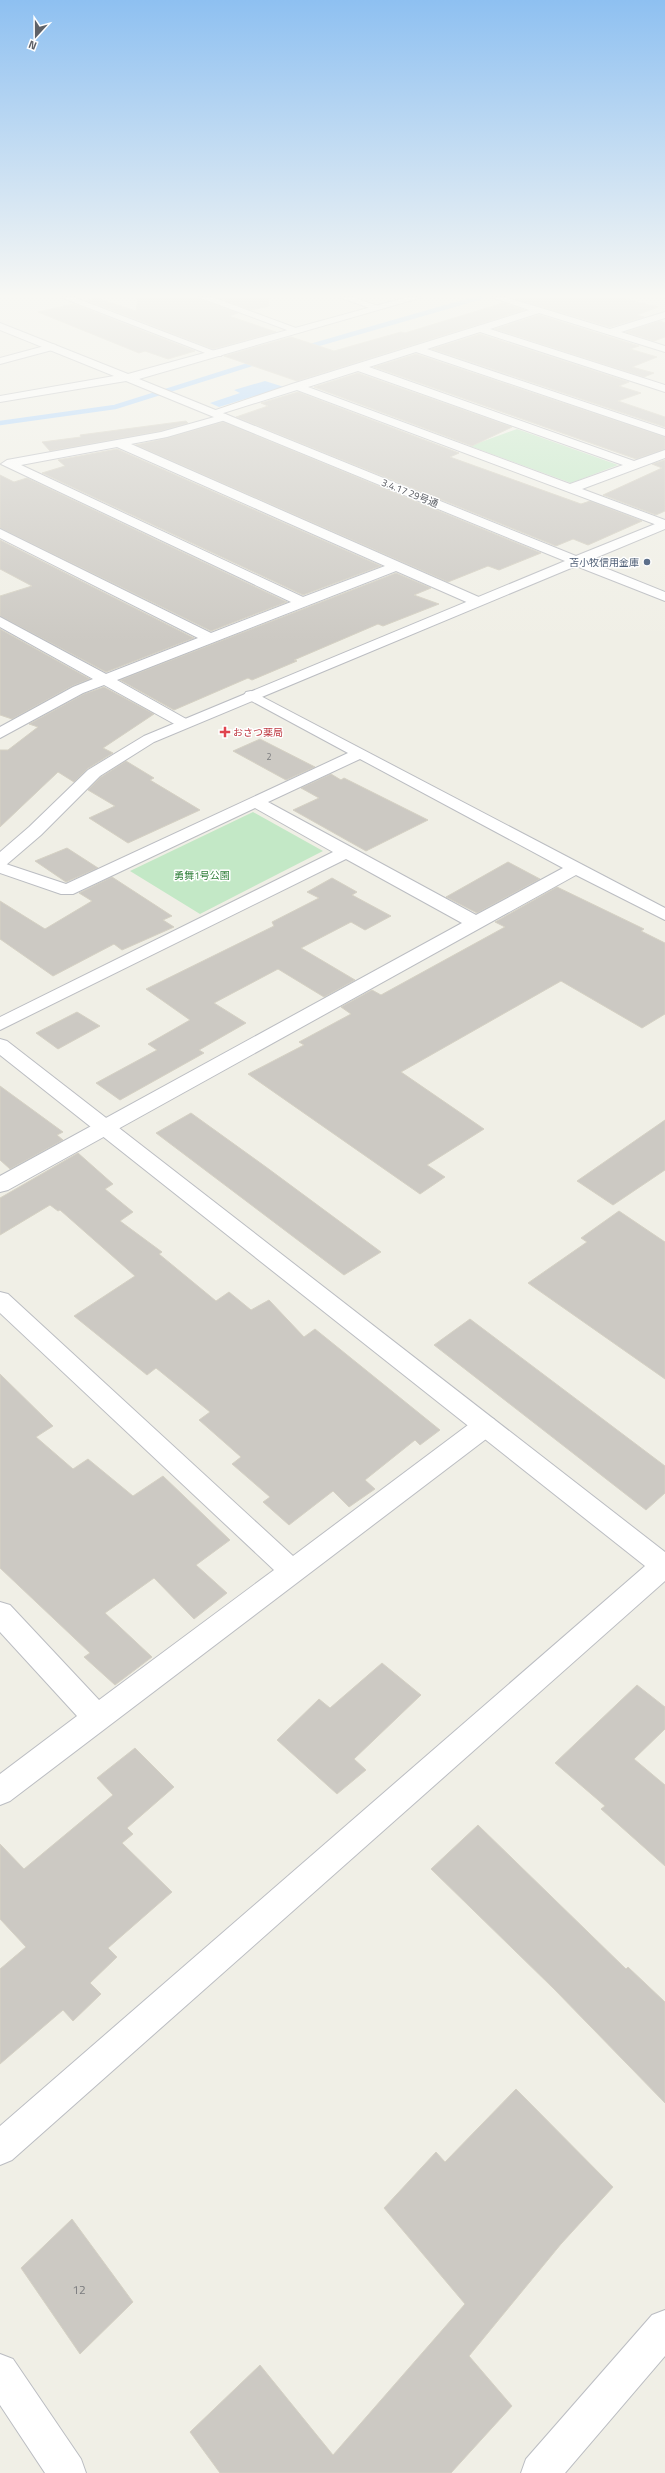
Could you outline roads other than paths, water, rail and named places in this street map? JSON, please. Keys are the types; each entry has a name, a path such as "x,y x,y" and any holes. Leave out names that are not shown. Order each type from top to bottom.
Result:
{"street":[{"path":"367,412 665,524"},
{"path":"486,412 634,465"},
{"path":"604,412 665,433"},
{"name":"3.4.17 29号通","path":"212,413 665,597"},
{"path":"5,465 163,435 225,418"},
{"path":"120,444 476,601"},
{"path":"572,488 665,454"},
{"path":"5,465 302,602"},
{"path":"0,861 34,832 94,773 132,748 183,723 665,524"},
{"path":"0,533 209,638"},
{"path":"2,729 51,703 104,679 396,566"},
{"path":"0,622 183,723"},
{"path":"251,695 665,915"},
{"path":"0,867 67,890 360,753"},
{"path":"255,802 476,923"},
{"path":"0,1024 346,852"},
{"path":"0,1185 106,1128 575,868"},
{"path":"0,1045 665,1566 0,2148"},
{"path":"0,1300 292,1571"},
{"path":"0,1791 485,1426"},
{"path":"0,1613 97,1718"},
{"path":"540,2473 665,2328"},
{"path":"0,2372 67,2473"}],"waterway":[{"path":"0,423 76,412"}],"place":[{"name":"苫小牧信用金庫","path":"647,562"},
{"name":"おさつ薬局","path":"225,732"}],"park label":[{"name":"勇舞1号公園","path":"202,875"}]}
